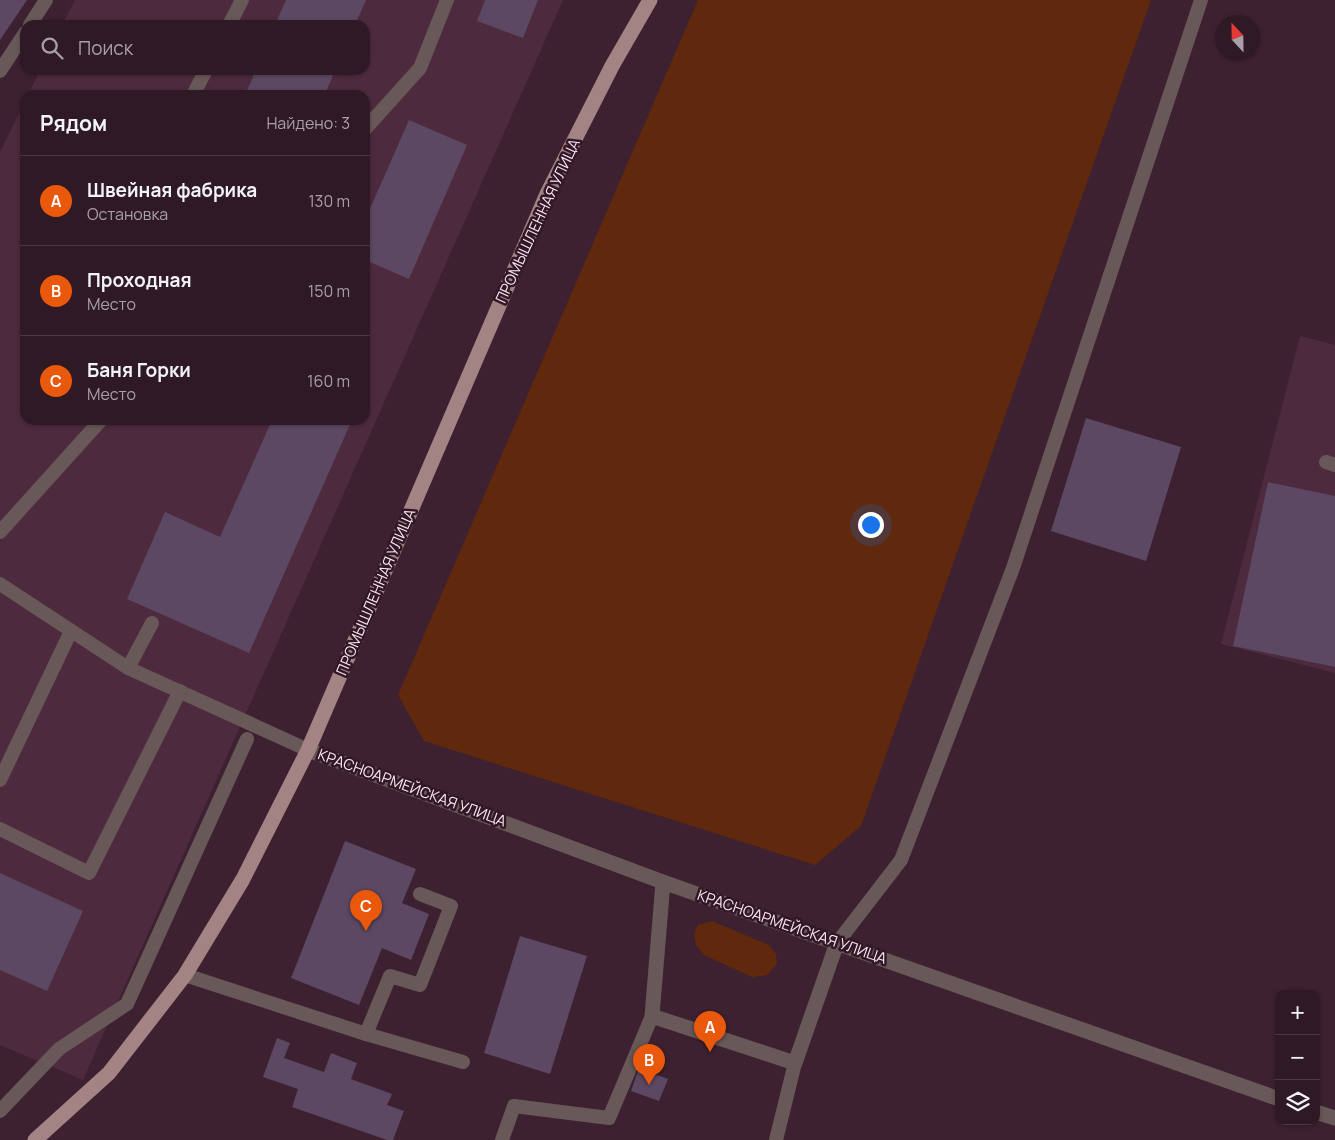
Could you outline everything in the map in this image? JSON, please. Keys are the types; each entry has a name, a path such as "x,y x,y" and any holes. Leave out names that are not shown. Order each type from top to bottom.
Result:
{"main road":[{"name":"ПРОМЫШЛЕННАЯ УЛИЦА","path":"35,1140 109,1073 185,975 243,879 308,750 547,194 612,66 650,0"}],"street":[{"name":"КРАСНОАРМЕЙСКАЯ УЛИЦА","path":"308,750 663,882 1275,1098"},
{"path":"663,882 652,1016 795,1063 837,943"},
{"path":"1320,1113 1335,1118"}],"lane":[{"path":"33,20 46,0"},
{"path":"232,20 242,0"},
{"path":"370,123 420,68 448,0"},
{"path":"837,943 901,860 1013,568 1201,0"},
{"path":"0,71 20,41"},
{"path":"196,90 203,75"},
{"path":"0,532 96,425"},
{"path":"0,584 128,668 308,750"},
{"path":"128,668 152,623"},
{"path":"0,780 71,631"},
{"path":"0,829 89,873 180,691"},
{"path":"0,1111 59,1050 128,1004 247,739"},
{"path":"366,1034 390,976 420,985 451,906 420,894"},
{"path":"185,975 366,1034 463,1062"},
{"path":"502,1140 514,1106 608,1118 652,1016"},
{"path":"776,1140 795,1063"}],"shaded area":[{"path":"75,0 563,0 83,1080 0,1045 0,152 20,111 20,425 370,425 370,90 30,90 38,75 370,75 370,20 65,20"},
{"path":"698,0 1151,0 861,826 815,865 424,741 398,695"},
{"path":"1300,336 1335,345 1335,673 1221,644"},
{"path":"712,921 769,945 776,954 777,964 767,975 752,977 704,955 696,945 694,934 698,925"}],"building":[{"path":"0,0 27,0 0,40"},
{"path":"286,0 366,0 357,20 277,20"},
{"path":"485,0 538,0 523,38 477,21"},
{"path":"254,75 333,75 327,90 247,90"},
{"path":"409,120 467,145 409,279 370,262 370,209"},
{"path":"1086,418 1181,447 1146,561 1051,531"},
{"path":"270,425 350,425 249,653 127,599 165,512 220,537"},
{"path":"1268,482 1335,496 1335,667 1233,646"},
{"path":"345,841 416,869 402,903 429,914 411,960 382,948 359,1005 291,978"},
{"path":"0,873 83,911 47,991 0,970"},
{"path":"520,936 587,956 550,1074 484,1053"},
{"path":"277,1038 290,1043 284,1058 324,1072 331,1053 357,1063 351,1079 392,1094 387,1105 404,1111 393,1140 387,1140 292,1107 298,1089 263,1077"},
{"path":"639,1068 668,1079 659,1101 631,1091"}],"place":[{"name":"Баня Горки","path":"366,931"},
{"name":"Швейная фабрика","path":"710,1052"},
{"name":"Проходная","path":"649,1085"}]}
